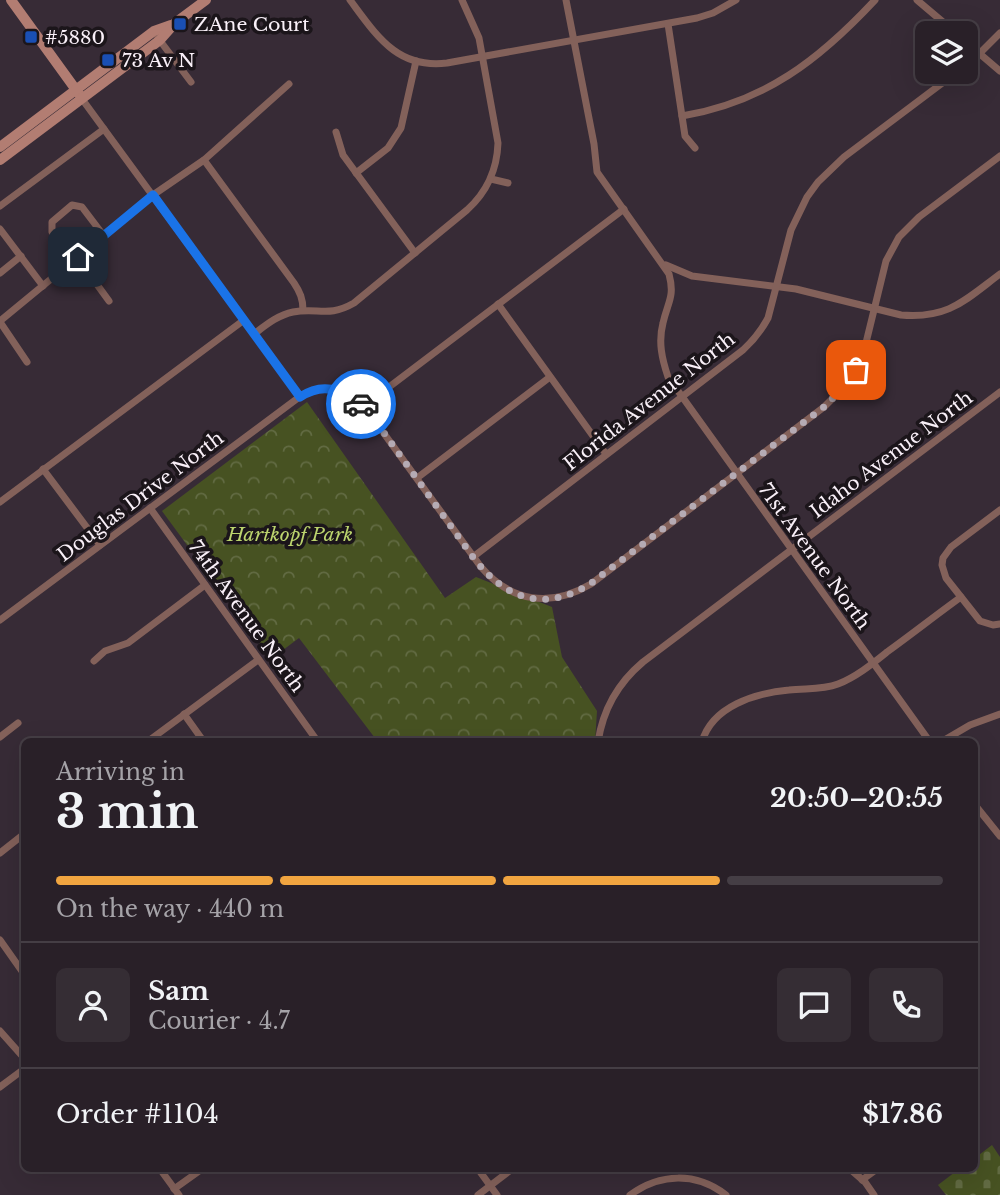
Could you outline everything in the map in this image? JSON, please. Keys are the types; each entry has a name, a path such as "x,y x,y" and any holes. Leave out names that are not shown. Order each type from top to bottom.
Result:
{"street":[{"path":"11,0 300,397 311,390 331,389 364,406 489,577 500,586 525,597 538,599 566,596 590,584 824,407 847,384 863,355 887,261 899,237 919,217 1000,156"},
{"path":"0,160 79,95 206,0"},
{"path":"350,0 383,42 393,50 428,64 697,18 713,13 736,0"},
{"path":"254,334 282,315 303,310 325,312 345,308 354,303 483,195 498,155 498,143 479,38 462,0"},
{"name":"71st Avenue North","path":"566,0 597,172 670,274 672,295 661,334 663,364 668,377 927,738"},
{"path":"682,116 737,102 779,83 830,45 875,0"},
{"path":"917,0 942,21"},
{"path":"668,24 685,136 695,148"},
{"path":"1000,33 980,54 1000,71"},
{"path":"157,36 191,82"},
{"path":"356,173 388,148 401,128 416,61"},
{"path":"27,362 0,322 153,195 204,160 289,84"},
{"name":"Florida Avenue North","path":"473,557 753,341 768,318 791,230 807,197 818,182 844,157 941,84"},
{"path":"0,147 79,95"},
{"path":"0,206 104,129"},
{"path":"336,132 343,155 415,253"},
{"path":"204,160 294,283 303,302 303,310"},
{"path":"491,179 508,183"},
{"path":"104,236 82,208 72,205 52,222 52,232 109,302"},
{"path":"364,406 624,208"},
{"path":"0,229 43,286"},
{"path":"0,273 21,256"},
{"path":"664,265 692,276 796,289 914,316 940,313 963,302 1000,274"},
{"path":"498,304 606,454"},
{"path":"0,502 244,320"},
{"path":"416,478 550,377"},
{"name":"Idaho Avenue North","path":"599,738 609,704 629,674 1000,392"},
{"name":"Douglas Drive North","path":"0,620 300,397"},
{"path":"43,469 100,545"},
{"name":"74th Avenue North","path":"150,509 315,738"},
{"path":"1000,510 951,547 943,558 944,572 980,621 1000,624"},
{"path":"94,661 105,652 128,643 205,584"},
{"path":"704,738 717,718 742,701 776,691 824,688 850,678 961,597"},
{"path":"152,738 258,660"},
{"path":"948,738 970,725 1000,714"},
{"path":"184,715 201,738"},
{"path":"0,737 18,723"},
{"path":"978,809 1000,836"},
{"path":"0,853 21,836"},
{"path":"0,940 21,970"},
{"path":"0,1031 21,1055"},
{"path":"0,1087 21,1071"},
{"path":"162,1172 177,1192 199,1172"},
{"path":"480,1172 497,1195"},
{"path":"478,1195 508,1172"},
{"path":"853,1172 874,1195"},
{"path":"862,1180 873,1172"},
{"path":"630,1195 657,1180 681,1173 726,1195"}],"green space":[{"name":"Hartkopf Park","path":"307,402 445,598 476,577 552,607 562,657 597,711 595,738 375,738 299,638 271,659 162,511"},
{"path":"992,1145 1000,1157 1000,1195 946,1195 938,1185 955,1172 978,1172 978,1156"}],"way so far":[{"path":"361,404 489,577 512,592 538,599 566,596 590,584 824,407 847,384 856,370"}],"place":[{"name":"ZAne Court","path":"180,24"},
{"name":"#5880","path":"31,37"},
{"name":"73 Av N","path":"108,60"}],"route":[{"path":"78,257 153,195 300,397 311,390 331,389 361,404"}]}
